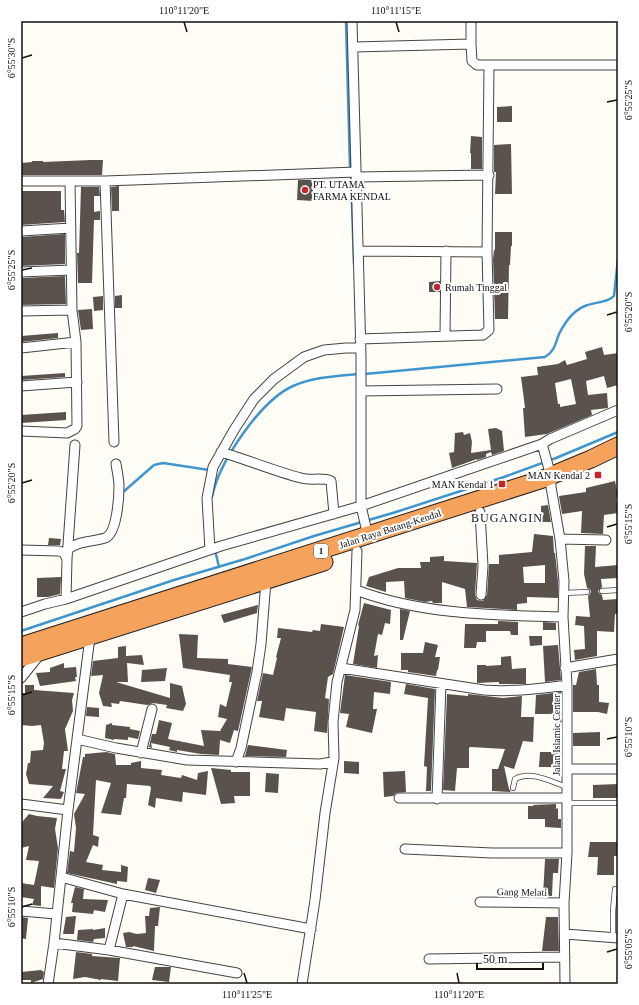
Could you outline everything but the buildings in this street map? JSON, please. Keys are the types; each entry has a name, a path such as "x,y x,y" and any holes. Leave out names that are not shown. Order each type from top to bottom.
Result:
{"highway":[{"name":"Jalan Raya Batang-Kendal","path":"21,658 480,512 618,446"},
{"name":"Jalan Raya Batang-Kendal","path":"21,646 366,532 550,478 594,470 618,458"}],"street":[{"path":"352,21 354,47 361,348 361,509 366,532"},
{"path":"471,21 472,61 477,65 618,65"},
{"path":"354,47 471,44"},
{"path":"360,339 483,335 489,330 487,252 489,65"},
{"path":"21,181 105,181 356,174 489,175"},
{"path":"21,431 67,433 75,429 77,423 76,342 72,310 70,181"},
{"path":"105,181 114,442"},
{"path":"21,231 71,228"},
{"path":"358,251 487,252"},
{"path":"445,336 446,251"},
{"path":"21,272 71,270"},
{"path":"21,311 72,310"},
{"path":"21,348 76,342"},
{"path":"214,548 207,498 213,467 223,453 254,398 274,379 304,357 324,350 361,348"},
{"path":"21,386 77,382"},
{"path":"361,391 497,389"},
{"path":"21,612 66,599 214,548 334,514 361,509 542,445 618,410"},
{"path":"66,599 67,555 75,445"},
{"name":"Jalan Islamic Center","path":"542,445 550,478 560,539 564,593 563,617 567,685 567,854 564,903 565,984"},
{"path":"223,453 280,473 308,480 327,479 331,481 334,514"},
{"path":"67,555 74,545 104,538 110,534 116,518 119,486 116,464"},
{"path":"480,512 483,566 481,595"},
{"path":"560,539 606,540"},
{"path":"21,550 59,551 67,555"},
{"path":"302,984 311,929 332,762 334,758 333,722 337,682 355,610 357,551"},
{"path":"236,762 257,672 261,644 266,581"},
{"path":"356,590 379,599 461,613 563,617"},
{"path":"48,984 90,637"},
{"path":"21,678 44,651"},
{"path":"565,668 618,659"},
{"path":"341,668 441,684 506,692 567,685"},
{"path":"437,798 441,684"},
{"path":"141,753 152,709"},
{"path":"77,739 141,753 187,760 320,764 332,762"},
{"path":"567,768 618,769"},
{"path":"399,798 566,800"},
{"path":"21,804 68,810"},
{"path":"405,849 492,853 567,854"},
{"path":"61,877 124,894 311,929"},
{"path":"109,950 124,894"},
{"name":"Gang Melati","path":"480,902 564,903"},
{"path":"21,911 56,914"},
{"path":"565,934 615,938"},
{"path":"54,943 109,950 237,974"},
{"path":"429,959 565,956"}],"lane":[{"path":"602,591 618,590"},
{"path":"564,593 587,592"},
{"path":"514,788 515,779 524,775 542,778 567,787"},
{"path":"566,800 618,802"},
{"path":"615,938 613,911 616,889"}],"waterway":[{"path":"346,21 350,169"},
{"path":"351,175 354,264"},
{"path":"365,374 545,357 553,350 562,328 575,312 580,308 606,301 614,296 618,259"},
{"path":"212,497 216,483 232,450 255,418 280,394 301,383 325,377 359,374"},
{"path":"21,631 174,580 396,512 504,477 556,458 618,432"},
{"path":"122,493 154,465 163,463 209,470"},
{"path":"215,550 219,567"}],"place":[{"name":"PT. UTAMA FARMA KENDAL","path":"305,190"},
{"name":"Rumah Tinggal","path":"437,287"},
{"name":"MAN Kendal 2","path":"598,475"},
{"name":"MAN Kendal 1","path":"502,484"}],"district":[{"name":"BUGANGIN","path":"507,518"}]}
